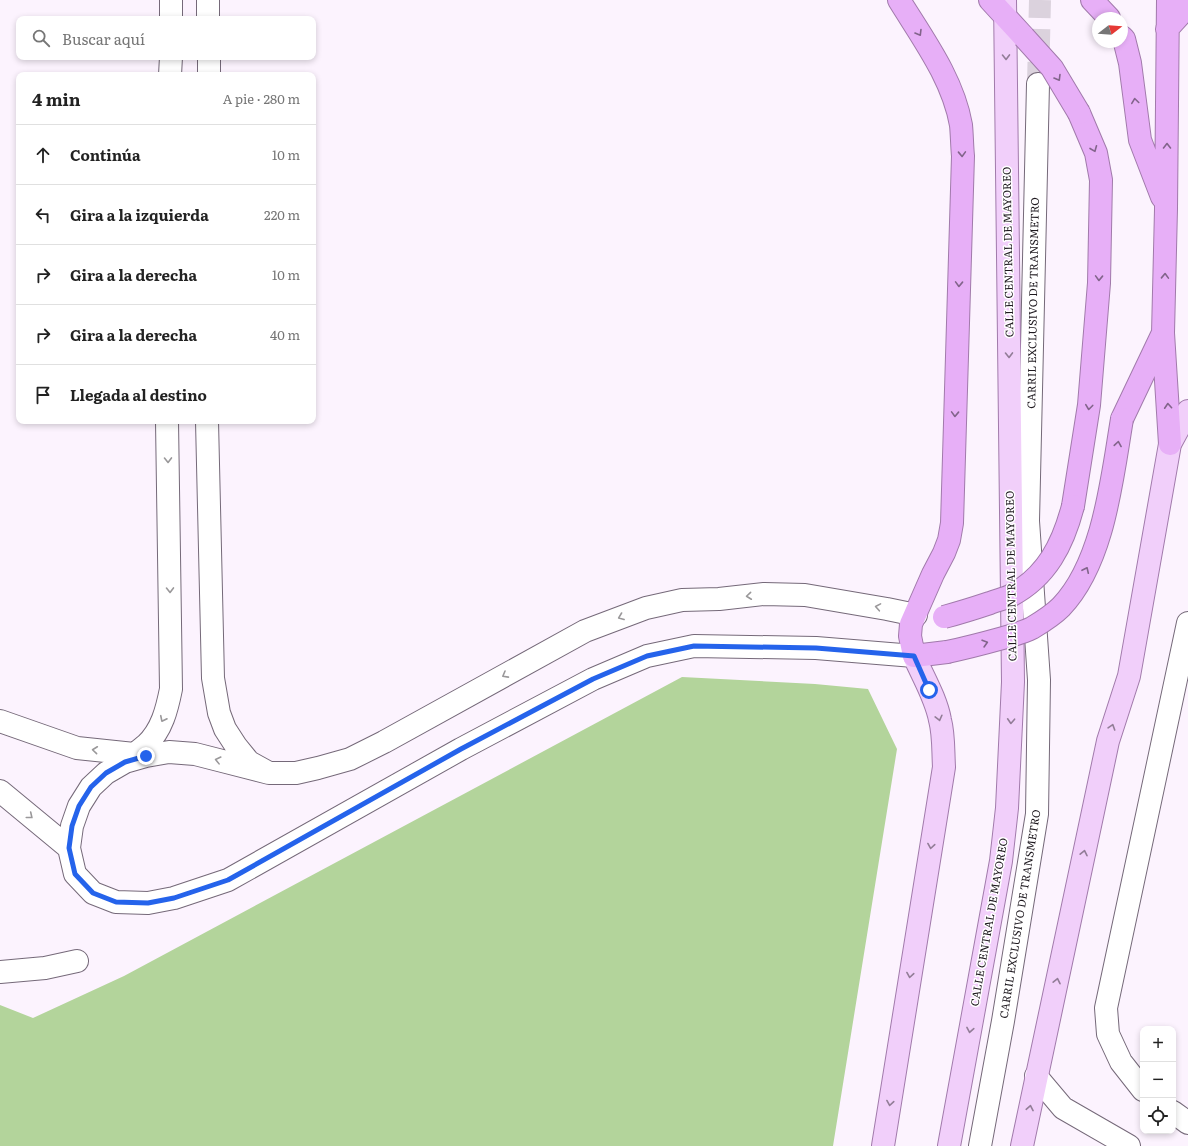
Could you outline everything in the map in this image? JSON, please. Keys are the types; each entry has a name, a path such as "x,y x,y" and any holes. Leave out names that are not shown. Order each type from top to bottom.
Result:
{"highway":[{"path":"899,0 935,58 948,84 960,125 963,156 952,524 949,540 944,553 928,584 911,624 910,636 914,656 947,652 1020,633 1052,615 1070,596 1087,569 1097,541 1114,470 1122,419 1163,333"},
{"path":"916,615 944,617 1010,596 1034,581 1042,572 1067,530 1073,506 1090,405 1099,283 1101,180 1096,153 1079,113 1052,68 1024,37 1005,9 990,0"},
{"path":"1092,0 1103,12"},
{"path":"1168,0 1163,333 1170,444"},
{"path":"1167,29 1188,6"},
{"path":"1126,48 1130,63 1140,140 1166,209"}],"main road":[{"name":"CALLE CENTRAL DE MAYOREO","path":"949,1146 1001,861 1008,784 1013,682 1005,9"},
{"path":"1022,1146 1108,741 1129,676 1170,444 1188,411"},
{"path":"883,1146 944,767 943,740 936,704 914,656"}],"street":[{"path":"171,0 171,16"},
{"path":"208,0 208,16"},
{"path":"170,72 171,60"},
{"path":"209,60 209,72"},
{"name":"CARRIL EXCLUSIVO DE TRANSMETRO","path":"980,1146 1003,1021 1037,814 1039,680 1028,521 1038,84"},
{"path":"167,424 171,689 167,708 155,733 147,744 130,758 106,773 91,787 79,806 72,826 69,848 75,874 93,893 116,902 148,903 174,898 228,880 468,745 593,679 647,656 694,646 816,648 914,656"},
{"path":"207,424 213,678 219,713 225,729 249,762 269,773"},
{"path":"0,721 77,748 130,758 169,752 195,754 269,773 296,773 350,759 384,742 585,631 646,608 682,600 719,599 764,594 798,595 916,615"},
{"path":"1140,1086 1121,1062 1108,1034 1106,1008 1188,623"},
{"path":"0,791 69,848"},
{"path":"0,972 45,968 77,961"},
{"path":"1036,1076 1063,1108 1096,1138 1129,1146"},
{"path":"1176,1114 1188,1123"}],"green space":[{"path":"682,677 815,684 868,689 897,749 833,1146 0,1146 0,1005 33,1018 124,976"}],"tunnel":[{"path":"1038,84 1040,0"}],"route":[{"path":"146,756 125,762 106,773 91,787 79,806 72,826 69,848 75,874 93,893 116,902 148,903 174,898 228,880 461,749 593,679 647,656 694,646 816,648 884,655 914,656 929,690"}]}
